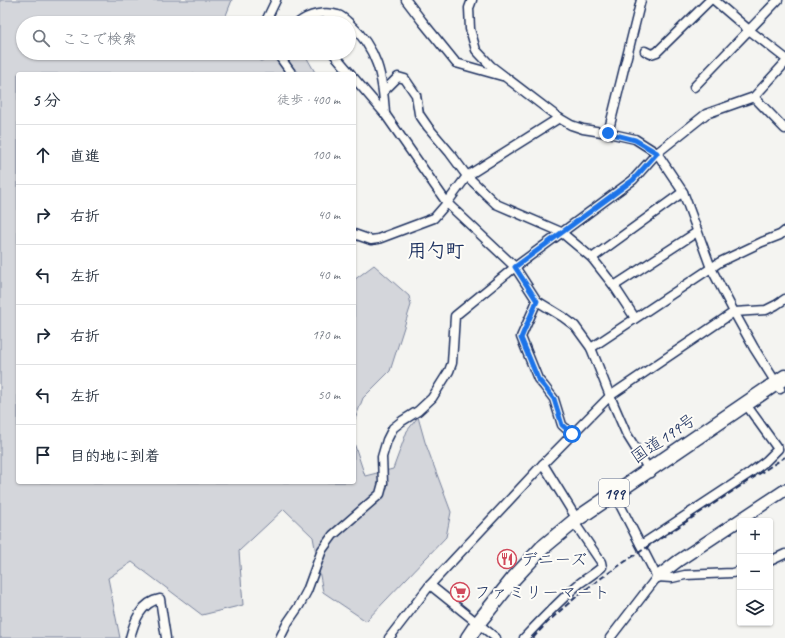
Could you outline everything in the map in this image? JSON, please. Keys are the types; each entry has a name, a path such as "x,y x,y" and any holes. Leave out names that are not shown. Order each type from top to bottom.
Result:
{"highway":[{"name":"国道199号","path":"578,524 617,499 651,472 750,410 782,384"},
{"name":"国道199号","path":"468,638 479,630 524,577 578,524 651,472 782,384"}],"street":[{"path":"268,16 276,0"},
{"path":"406,0 456,63 506,78"},
{"path":"472,0 469,8 470,29 476,50 491,66 571,125 635,140 657,153 683,192 711,268 734,312 782,384"},
{"path":"608,133 642,0"},
{"path":"645,51 651,54 656,52 710,0"},
{"path":"714,0 785,58"},
{"path":"694,87 778,0"},
{"path":"312,16 325,13 340,16"},
{"path":"356,29 368,45 380,71 384,91 385,114"},
{"path":"282,60 291,72"},
{"path":"339,60 349,72"},
{"path":"280,638 307,591 322,550 333,535 380,494 383,483 382,456 393,428 418,411 432,398 449,371 452,357 455,316 515,267 633,180 657,153 706,114 754,97 785,63"},
{"path":"384,91 398,77 405,79 416,95 419,114 428,127 450,152 467,176 496,204 561,232 592,258 614,286 635,318"},
{"path":"356,80 385,114 447,203 515,267 537,301 575,326 591,348 626,433 651,472"},
{"path":"754,97 785,129"},
{"path":"356,235 371,240 378,239 434,218 467,176 560,118"},
{"path":"592,258 683,192"},
{"path":"591,348 720,262 780,235 785,231"},
{"path":"614,286 697,232"},
{"path":"389,638 430,585 572,434 610,396 734,312 766,310 785,299"},
{"path":"537,301 521,338 538,379 554,399 562,425 572,434"},
{"path":"640,543 644,543 750,473 766,461 778,449 750,410"},
{"path":"524,638 580,583 602,566 602,562 578,524 544,464"},
{"path":"610,638 658,577 678,561 785,490"},
{"path":"617,499 658,577"},
{"path":"773,560 785,554"},
{"path":"658,577 672,578 685,575 737,572"},
{"path":"430,585 479,630 496,638"},
{"path":"130,638 133,625 145,606 151,602 160,600 166,638"}],"shaded area":[{"path":"0,0 232,0 226,16 16,16 16,60 308,60 315,72 16,72 16,484 356,484 356,449 365,476 393,469 407,431 418,417 425,442 451,512 446,537 366,621 323,592 313,537 284,509 239,551 243,605 202,615 132,562 108,578 120,638 0,638"},
{"path":"374,265 409,296 411,305 390,371 363,398 356,417 356,278"}],"railway":[{"path":"533,638 560,610 606,574 785,457"}],"place":[{"name":"デニーズ","path":"507,559"},
{"name":"ファミリーマート","path":"460,592"}],"district":[{"name":"用勺町","path":"436,250"}],"route":[{"path":"572,434 562,425 554,399 538,379 521,338 537,301 515,267 633,180 657,153 635,140 608,133"}]}
